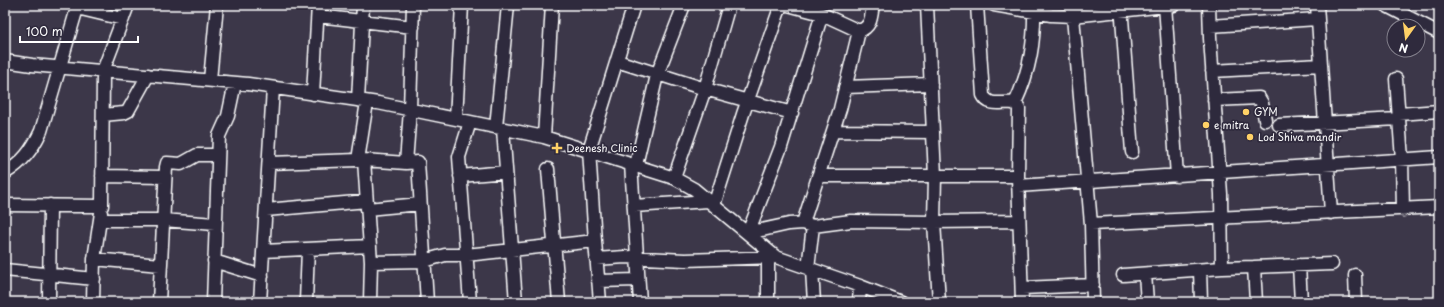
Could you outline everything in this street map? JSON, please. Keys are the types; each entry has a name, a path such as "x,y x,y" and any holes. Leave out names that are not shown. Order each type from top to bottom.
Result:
{"street":[{"path":"93,302 94,259 102,206 103,71 128,5"},
{"path":"210,80 217,5"},
{"path":"363,5 361,160 367,205 370,246 370,302"},
{"path":"406,163 410,110 413,5"},
{"path":"456,119 462,5"},
{"path":"508,5 500,128 506,172 516,302"},
{"path":"544,137 552,5"},
{"path":"600,302 589,150 634,5"},
{"path":"640,302 633,165 659,73 684,5"},
{"path":"674,178 704,89 728,5"},
{"path":"711,203 781,5"},
{"path":"788,5 822,14 859,31 866,29 870,24 873,5"},
{"path":"927,5 935,176 934,222 939,302"},
{"path":"977,5 983,94 986,100 992,104 1015,103"},
{"path":"994,5 1034,9 1051,15 1073,10 1168,5 1178,139 1177,176"},
{"path":"1209,5 1212,71 1220,172 1222,268"},
{"path":"1317,5 1331,213"},
{"path":"1385,5 1439,33"},
{"path":"5,173 25,159 34,147 41,131 58,67 78,7 123,19"},
{"path":"1121,8 1132,152"},
{"path":"1015,103 1030,64 1034,43 1034,9"},
{"path":"313,94 318,10 363,22 413,27"},
{"path":"1073,10 1090,224 1093,302"},
{"path":"748,234 781,147 822,14"},
{"path":"1210,26 1317,19"},
{"path":"814,302 810,269 808,224 818,176 845,87 859,31"},
{"path":"5,61 210,80 273,88 362,101 544,137 674,178 694,189 748,234 772,257"},
{"path":"617,61 659,73 704,89 792,113"},
{"path":"1212,71 1321,65"},
{"path":"103,115 119,114 128,110 148,75"},
{"path":"1396,79 1402,160 1403,210"},
{"path":"213,302 215,224 220,132 228,116 235,83"},
{"path":"845,87 931,84"},
{"path":"260,302 273,88"},
{"path":"1214,100 1259,98 1262,103 1265,120"},
{"path":"1015,103 1019,108 1018,181 1022,302"},
{"path":"1279,125 1325,123 1439,111"},
{"path":"470,122 459,157 470,302"},
{"path":"832,131 933,132"},
{"path":"159,302 165,177 167,164 181,164 197,155 218,155"},
{"path":"818,176 935,176 1018,181 1087,182 1439,157"},
{"path":"269,163 361,160 406,163 418,162 427,302"},
{"path":"548,170 560,302"},
{"path":"460,176 506,172"},
{"path":"102,176 165,177"},
{"path":"634,206 711,203"},
{"path":"266,210 420,204"},
{"path":"5,205 102,206"},
{"path":"49,302 50,205"},
{"path":"1090,224 1221,219 1439,207"},
{"path":"100,220 163,220 215,224"},
{"path":"748,234 789,224 851,221 1020,221"},
{"path":"371,262 424,261 445,255 466,256 595,241"},
{"path":"263,251 370,246"},
{"path":"306,302 308,249"},
{"path":"768,302 772,257"},
{"path":"596,258 685,260 772,257 860,286 901,302"},
{"path":"94,259 160,264"},
{"path":"214,261 262,276"},
{"path":"1123,275 1222,268 1332,264"},
{"path":"1298,265 1301,302"},
{"path":"1254,267 1256,302"},
{"path":"5,270 94,279"},
{"path":"1200,270 1201,302"},
{"path":"1145,274 1147,302"},
{"path":"1355,275 1356,302"},
{"path":"598,281 638,280"},
{"path":"1022,288 1093,285"},
{"path":"860,286 860,302"}],"place":[{"name":"GYM","path":"1246,112"},
{"name":"e mitra","path":"1206,125"},
{"name":"Lod Shiva mandir","path":"1250,137"},
{"name":"Deenesh Clinic","path":"557,148"}]}
